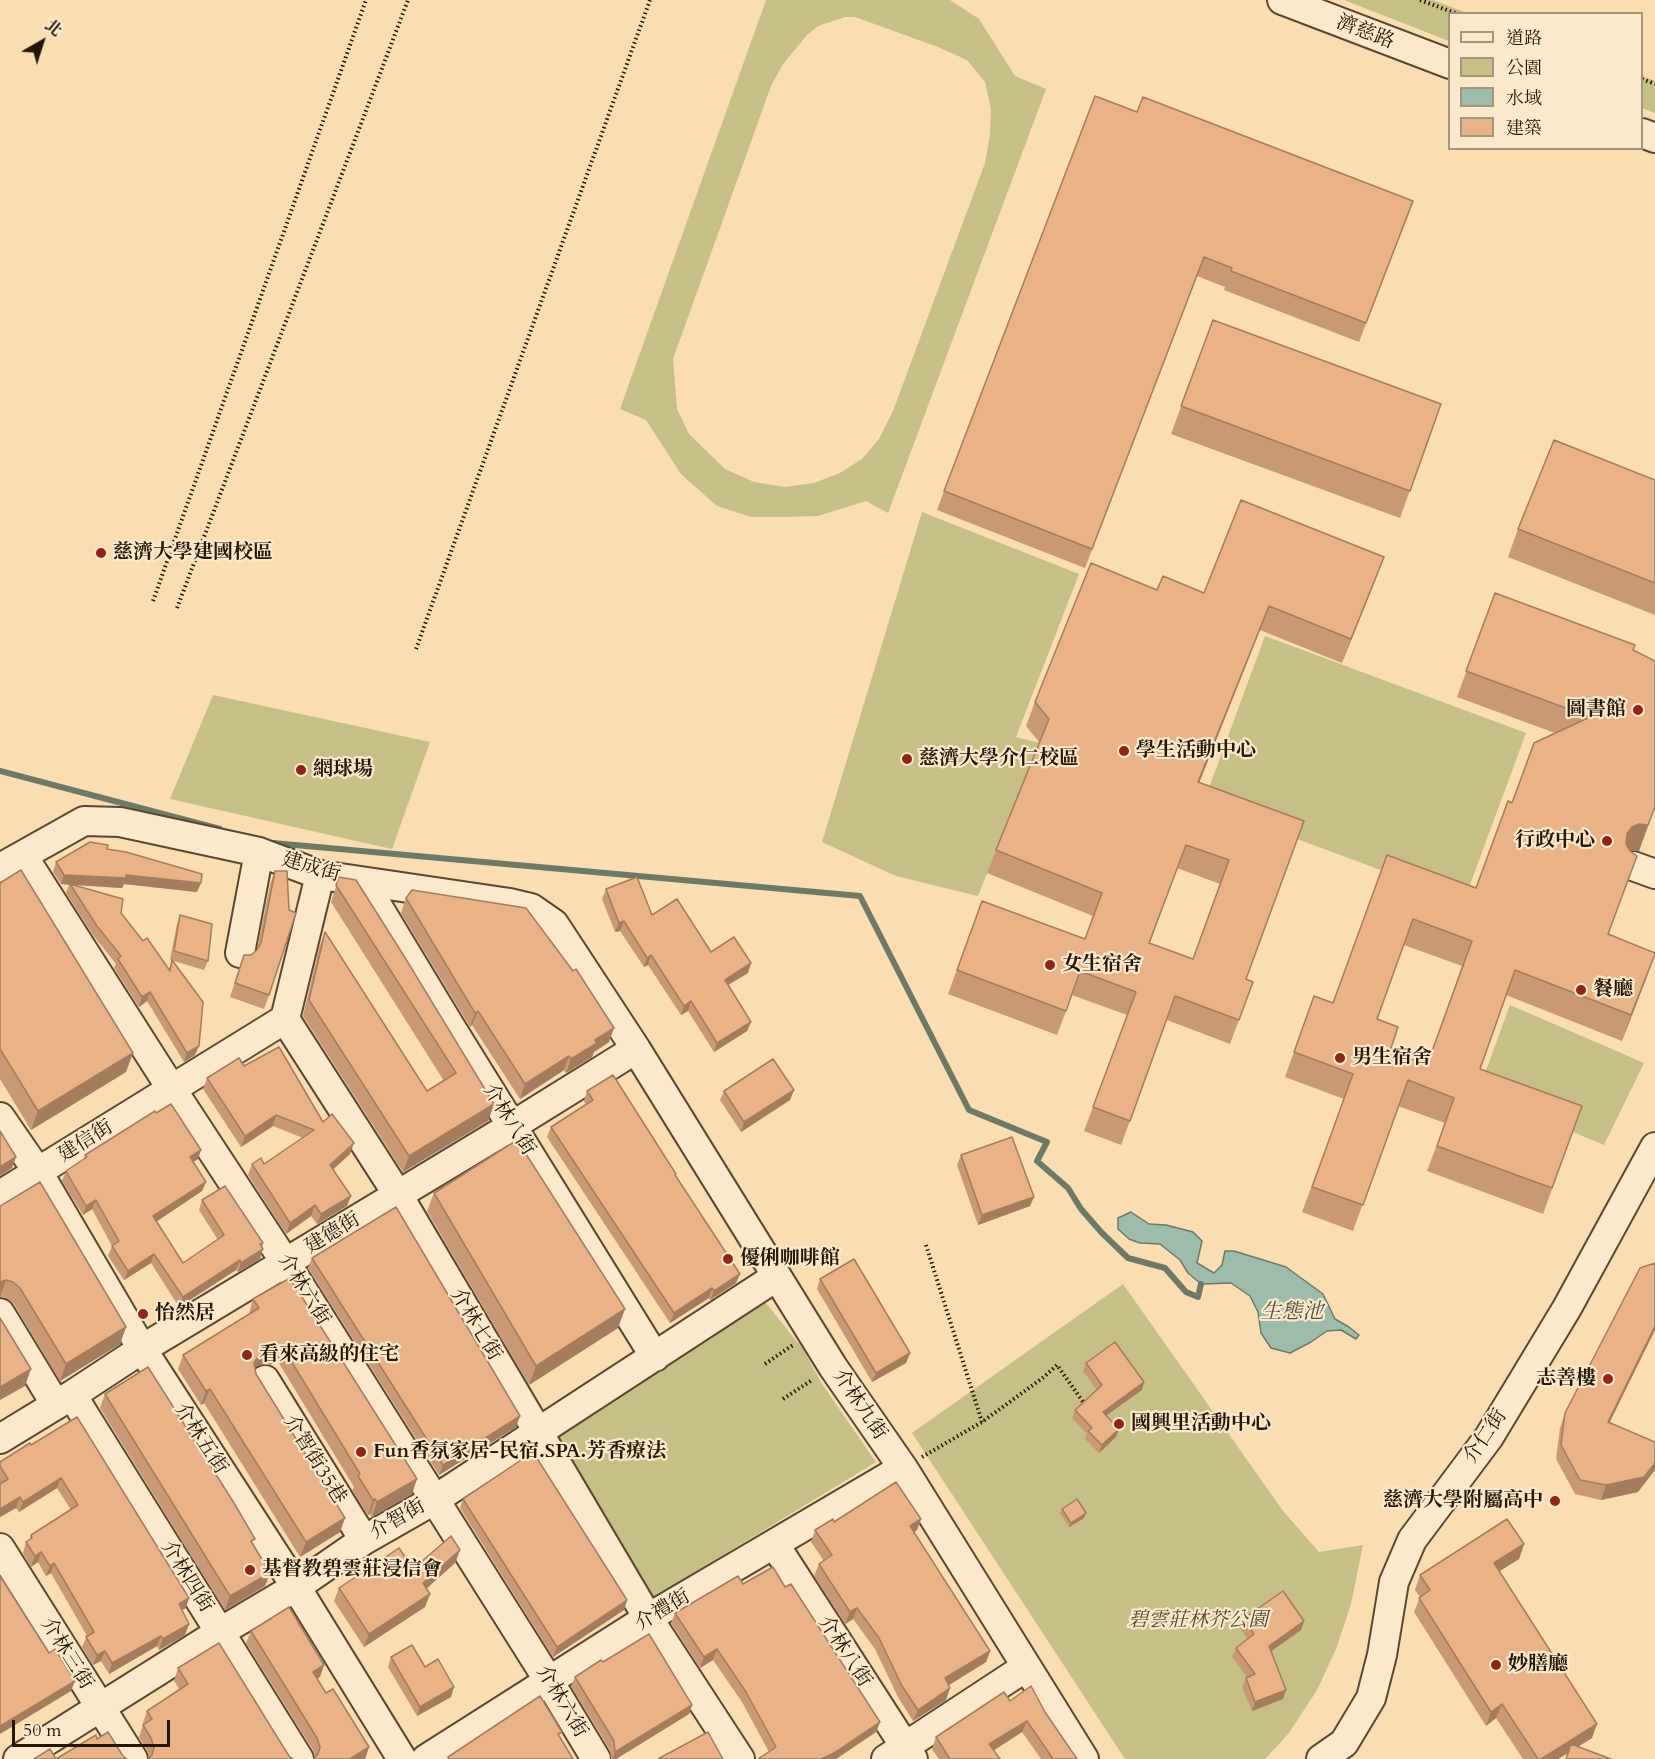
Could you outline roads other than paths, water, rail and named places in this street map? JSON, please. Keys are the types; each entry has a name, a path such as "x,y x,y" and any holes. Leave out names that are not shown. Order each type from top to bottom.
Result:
{"street":[{"name":"濟慈路","path":"1282,0 1448,64"},
{"name":"建成街","path":"11,862 84,821 120,822 259,852 320,875 531,908 554,924 636,1049"},
{"path":"240,953 259,852"},
{"name":"介林六街","path":"11,862 171,1088 285,1262 596,1759"},
{"path":"285,1019 320,875"},
{"name":"介林八街","path":"363,882 655,1357"},
{"name":"建信街","path":"0,1195 285,1019"},
{"name":"介林七街","path":"285,1019 398,1195 648,1618 740,1759"},
{"name":"建德街","path":"0,1439 142,1349 636,1049"},
{"name":"介林九街","path":"636,1049 776,1277 833,1367 903,1468 1084,1759"},
{"name":"介林五街","path":"0,1117 38,1172 142,1349 296,1587 402,1759"},
{"name":"介仁街","path":"1321,1759 1344,1743 1371,1698 1382,1654 1394,1582 1412,1540 1489,1437 1567,1308 1655,1147"},
{"name":"介智街","path":"18,1759 296,1587 364,1540 434,1500 776,1277"},
{"name":"介林四街","path":"0,1313 64,1400 220,1632 299,1759"},
{"name":"介智街35巷","path":"265,1380 364,1540"},
{"name":"介禮街","path":"426,1759 648,1618 903,1468"},
{"name":"介林八街","path":"775,1545 902,1755"},
{"name":"介林三街","path":"0,1548 133,1759"},
{"path":"902,1755 1026,1668"}],"water":[{"name":"生態池","path":"1131,1212 1149,1224 1166,1225 1193,1232 1202,1241 1197,1263 1214,1273 1222,1265 1225,1251 1234,1251 1286,1267 1323,1294 1335,1319 1359,1335 1356,1339 1341,1330 1327,1331 1290,1353 1271,1348 1261,1333 1258,1312 1250,1296 1231,1283 1201,1284 1188,1273 1180,1260 1160,1244 1140,1243 1129,1239 1118,1229 1118,1218"}],"waterway":[{"path":"0,771 220,829"},
{"path":"273,843 860,896 969,1110 1047,1142 1037,1161 1068,1188 1081,1209 1128,1258 1165,1268 1186,1292 1198,1297 1201,1284"}],"place":[{"name":"慈濟大學建國校區","path":"101,553"},
{"name":"圖書館","path":"1638,710"},
{"name":"學生活動中心","path":"1124,751"},
{"name":"慈濟大學介仁校區","path":"907,759"},
{"name":"網球場","path":"301,770"},
{"name":"行政中心","path":"1607,841"},
{"name":"女生宿舍","path":"1050,965"},
{"name":"餐廳","path":"1581,990"},
{"name":"男生宿舍","path":"1340,1058"},
{"name":"優俐咖啡館","path":"728,1259"},
{"name":"怡然居","path":"143,1314"},
{"name":"看來高級的住宅","path":"247,1355"},
{"name":"志善樓","path":"1608,1379"},
{"name":"國興里活動中心","path":"1119,1424"},
{"name":"Fun香氛家居-民宿.SPA.芳香療法","path":"361,1452"},
{"name":"慈濟大學附屬高中","path":"1555,1501"},
{"name":"基督教碧雲莊浸信會","path":"250,1570"},
{"name":"妙膳廳","path":"1496,1665"}],"park label":[{"name":"碧雲莊林芥公園","path":"1198,1621"}]}
